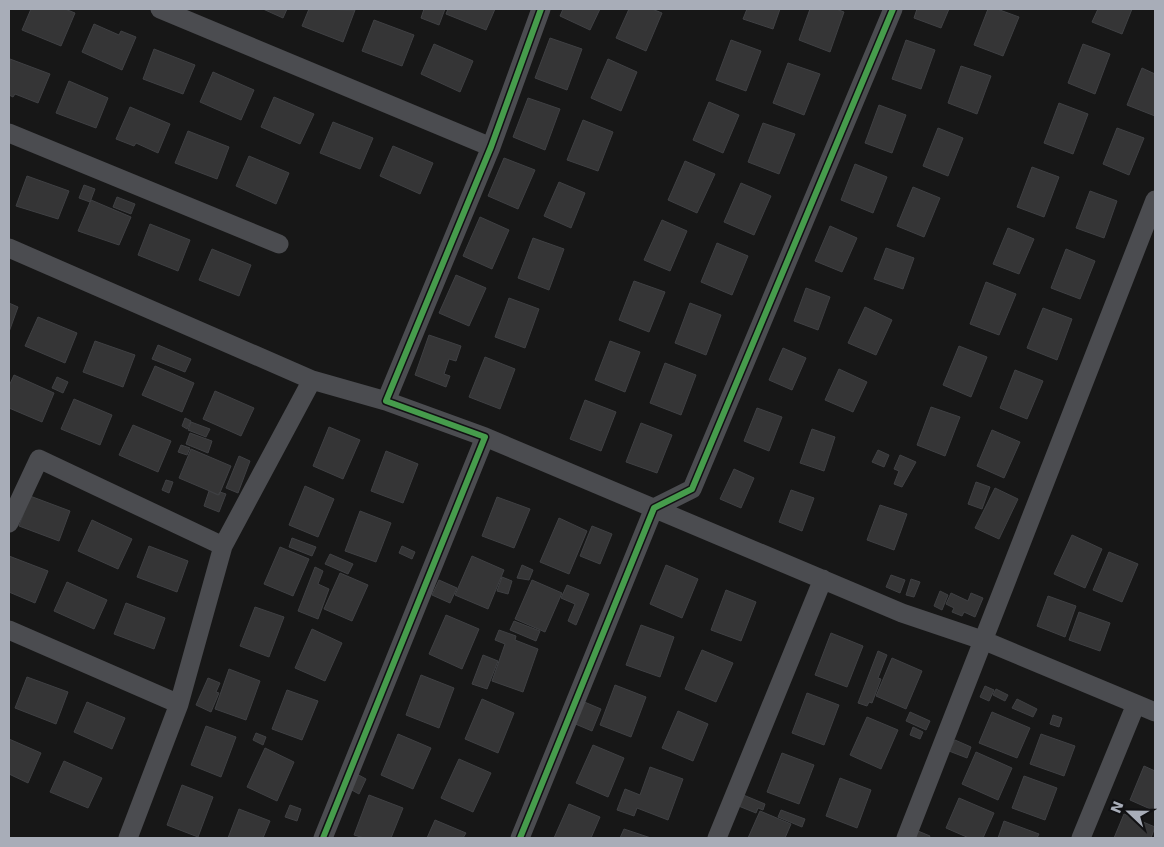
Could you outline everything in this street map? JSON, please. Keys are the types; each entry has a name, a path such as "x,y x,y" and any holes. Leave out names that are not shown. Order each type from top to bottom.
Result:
{"street":[{"path":"160,9 491,147"},
{"path":"386,401 491,147 541,9"},
{"path":"520,838 654,508 692,489 893,9"},
{"path":"9,133 279,244"},
{"path":"906,838 985,641 1155,200"},
{"path":"9,248 312,380 386,401 485,437 902,613 985,641 1155,712"},
{"path":"128,838 179,704 223,546 312,380"},
{"path":"323,838 485,437"},
{"path":"9,524 40,459 223,546"},
{"path":"717,838 823,579"},
{"path":"9,630 179,704"},
{"path":"1081,838 1136,704"}],"building":[{"path":"31,9 65,9 75,13 61,46 22,30"},
{"path":"263,9 287,9 283,18"},
{"path":"309,9 355,10 343,42 302,26"},
{"path":"424,9 445,9 439,25 421,18"},
{"path":"448,9 495,9 486,30 446,14"},
{"path":"563,9 600,9 590,30 560,16"},
{"path":"629,9 652,9 662,13 646,51 616,38"},
{"path":"747,9 780,9 773,29 743,19"},
{"path":"810,9 836,9 844,12 830,52 799,40"},
{"path":"917,9 949,9 941,28 914,18"},
{"path":"988,9 997,9 1019,17 1003,56 974,45"},
{"path":"1098,9 1132,9 1122,34 1092,22"},
{"path":"374,20 414,35 402,66 362,51"},
{"path":"94,24 119,35 121,31 136,37 122,70 82,52"},
{"path":"550,38 582,49 567,90 535,78"},
{"path":"731,40 761,51 746,91 716,80"},
{"path":"906,40 935,50 921,89 892,79"},
{"path":"434,44 473,61 460,92 421,74"},
{"path":"1083,44 1110,54 1095,94 1068,83"},
{"path":"154,49 195,65 183,94 143,79"},
{"path":"10,59 50,74 38,103 15,94 13,97 9,95"},
{"path":"608,59 637,72 621,111 591,98"},
{"path":"788,63 820,74 804,115 773,103"},
{"path":"961,66 991,76 977,114 948,103"},
{"path":"1142,68 1155,74 1155,116 1127,105"},
{"path":"213,72 254,90 241,120 200,102"},
{"path":"69,81 108,98 96,128 56,113"},
{"path":"274,97 314,114 300,144 261,127"},
{"path":"528,98 560,109 545,150 513,137"},
{"path":"709,102 739,115 723,153 693,140"},
{"path":"1059,103 1088,114 1073,154 1044,143"},
{"path":"879,105 906,115 892,153 865,143"},
{"path":"130,107 170,124 158,153 136,143 134,146 116,139"},
{"path":"583,120 613,132 598,171 567,160"},
{"path":"333,122 373,138 360,169 320,153"},
{"path":"763,123 795,134 779,174 748,162"},
{"path":"938,128 963,138 948,176 923,166"},
{"path":"1117,128 1144,138 1129,175 1103,164"},
{"path":"188,131 229,147 217,179 175,163"},
{"path":"393,146 433,163 420,194 380,176"},
{"path":"249,156 289,173 276,204 236,186"},
{"path":"504,158 535,170 518,209 488,196"},
{"path":"685,161 715,174 697,213 668,200"},
{"path":"855,164 887,177 873,213 841,200"},
{"path":"1032,167 1059,177 1044,217 1017,207"},
{"path":"27,176 69,191 58,219 16,206"},
{"path":"559,182 585,193 571,228 544,216"},
{"path":"741,183 771,196 754,235 724,222"},
{"path":"84,185 95,189 90,202 79,198"},
{"path":"913,187 940,198 924,237 897,226"},
{"path":"1090,191 1117,201 1104,238 1076,228"},
{"path":"117,197 135,204 131,214 113,207"},
{"path":"91,200 131,217 119,245 78,231"},
{"path":"480,217 509,230 492,269 463,256"},
{"path":"662,220 687,231 670,271 644,260"},
{"path":"150,224 190,240 178,271 138,255"},
{"path":"830,226 857,238 842,272 815,261"},
{"path":"1008,228 1034,239 1019,274 993,264"},
{"path":"533,238 564,249 549,290 518,278"},
{"path":"717,243 748,256 732,295 701,282"},
{"path":"886,248 914,258 903,289 874,279"},
{"path":"212,249 251,265 239,296 199,280"},
{"path":"1066,249 1095,261 1080,299 1051,288"},
{"path":"456,275 486,288 469,326 439,313"},
{"path":"634,281 665,292 649,332 619,320"},
{"path":"986,282 1016,294 999,335 970,324"},
{"path":"806,288 830,297 818,330 794,321"},
{"path":"509,298 539,309 525,348 495,337"},
{"path":"9,303 18,307 9,332"},
{"path":"690,303 721,315 706,355 675,343"},
{"path":"865,307 892,320 876,355 848,343"},
{"path":"1043,308 1072,319 1057,360 1027,348"},
{"path":"38,317 77,333 65,363 25,346"},
{"path":"429,335 461,346 456,361 449,359 444,374 450,376 446,387 415,375"},
{"path":"95,341 135,355 123,387 83,372"},
{"path":"610,341 640,352 625,392 595,380"},
{"path":"158,345 191,359 185,372 152,359"},
{"path":"959,346 987,357 971,397 943,385"},
{"path":"783,348 806,358 792,390 769,380"},
{"path":"485,357 515,369 500,409 469,397"},
{"path":"665,363 696,375 681,415 650,403"},
{"path":"155,366 194,383 182,412 142,395"},
{"path":"839,369 867,382 853,412 825,400"},
{"path":"1015,370 1043,381 1027,419 1000,408"},
{"path":"14,375 54,393 42,422 9,408 9,386"},
{"path":"57,377 68,382 63,393 52,388"},
{"path":"215,391 254,408 241,436 203,419"},
{"path":"74,399 112,415 100,445 61,429"},
{"path":"585,400 616,412 601,451 570,439"},
{"path":"931,407 960,417 945,456 917,445"},
{"path":"757,408 782,417 769,451 744,441"},
{"path":"185,418 191,421 187,429 182,426"},
{"path":"191,422 210,429 206,437 188,430"},
{"path":"641,423 672,435 657,473 626,462"},
{"path":"133,425 171,441 158,472 119,455"},
{"path":"329,427 360,440 343,479 313,466"},
{"path":"812,429 835,437 824,471 800,463"},
{"path":"992,430 1020,442 1004,478 977,466"},
{"path":"190,433 212,441 208,453 186,444"},
{"path":"181,445 190,448 187,455 178,452"},
{"path":"191,449 231,466 219,495 179,478"},
{"path":"878,450 889,455 884,467 872,462"},
{"path":"386,451 418,464 403,503 371,491"},
{"path":"900,455 916,462 902,487 894,484 899,471 894,469"},
{"path":"239,456 250,461 238,493 226,488"},
{"path":"734,469 754,478 741,508 720,499"},
{"path":"166,480 173,482 169,493 162,490"},
{"path":"976,482 990,487 982,509 968,504"},
{"path":"305,486 334,499 318,537 289,525"},
{"path":"995,488 1018,499 999,539 975,528"},
{"path":"791,490 814,498 802,531 779,522"},
{"path":"209,491 218,495 220,492 226,494 219,512 204,506"},
{"path":"30,496 70,511 59,541 19,526"},
{"path":"497,497 530,509 514,548 482,536"},
{"path":"880,505 907,514 894,550 867,540"},
{"path":"360,511 391,523 376,562 345,551"},
{"path":"559,518 587,531 569,574 540,562"},
{"path":"92,520 132,539 118,569 78,551"},
{"path":"592,526 612,534 600,564 580,556"},
{"path":"1072,535 1102,549 1085,588 1054,574"},
{"path":"292,538 316,547 312,556 289,547"},
{"path":"149,546 188,561 177,592 137,577"},
{"path":"402,546 415,552 412,559 399,553"},
{"path":"280,547 309,559 293,596 264,584"},
{"path":"1109,552 1138,564 1122,602 1093,590"},
{"path":"330,554 353,564 348,574 325,564"},
{"path":"9,556 48,571 35,603 9,592"},
{"path":"472,556 504,570 488,609 455,595"},
{"path":"522,565 533,570 529,580 517,578"},
{"path":"666,565 698,579 682,618 650,604"},
{"path":"315,567 323,571 318,584 329,589 318,619 298,611"},
{"path":"340,573 368,585 352,621 324,609"},
{"path":"891,575 905,580 900,593 886,587"},
{"path":"502,577 512,581 508,594 497,591"},
{"path":"911,579 920,582 914,597 906,595"},
{"path":"439,580 457,588 450,603 432,595"},
{"path":"532,580 562,593 545,632 515,619"},
{"path":"67,582 107,600 94,629 54,611"},
{"path":"567,585 589,594 576,625 568,621 575,604 561,598"},
{"path":"726,590 756,602 741,641 711,630"},
{"path":"940,591 948,595 942,610 934,606"},
{"path":"951,593 968,601 971,593 983,598 975,617 964,612 962,616 952,612 954,608 946,604"},
{"path":"1048,596 1076,606 1065,637 1037,626"},
{"path":"126,603 165,618 154,649 114,634"},
{"path":"255,607 284,617 269,657 240,646"},
{"path":"1079,612 1110,623 1100,651 1069,640"},
{"path":"446,615 479,629 462,669 429,654"},
{"path":"514,621 540,631 536,641 510,630"},
{"path":"641,625 674,637 660,677 626,665"},
{"path":"312,629 342,643 325,681 295,668"},
{"path":"499,630 516,636 515,640 538,649 523,692 492,681 505,644 495,640"},
{"path":"831,633 863,646 847,687 815,675"},
{"path":"702,650 733,663 716,702 685,689"},
{"path":"878,651 887,655 878,678 881,679 872,703 869,702 867,706 858,703"},
{"path":"483,655 498,661 487,689 472,684"},
{"path":"892,658 922,671 906,709 876,696"},
{"path":"229,669 260,681 246,720 215,709"},
{"path":"421,675 454,688 439,728 406,715"},
{"path":"27,677 68,692 56,724 15,708"},
{"path":"208,678 220,683 216,692 219,693 211,712 196,705"},
{"path":"615,685 646,697 631,737 600,725"},
{"path":"985,686 994,690 989,701 980,697"},
{"path":"996,689 1008,695 1005,701 993,695"},
{"path":"287,690 318,701 302,740 272,729"},
{"path":"807,693 839,705 824,745 792,733"},
{"path":"482,699 514,713 498,753 465,739"},
{"path":"1017,699 1037,709 1033,717 1012,708"},
{"path":"582,701 601,709 592,731 573,723"},
{"path":"87,702 125,718 112,749 74,732"},
{"path":"678,711 708,724 693,761 662,748"},
{"path":"910,712 930,721 926,730 906,721"},
{"path":"992,712 1030,728 1017,758 979,743"},
{"path":"1053,715 1062,718 1059,727 1050,724"},
{"path":"867,717 898,730 881,769 850,755"},
{"path":"206,726 236,737 221,777 191,765"},
{"path":"913,727 923,732 920,739 910,735"},
{"path":"256,733 266,737 263,745 253,740"},
{"path":"398,734 431,748 413,789 381,775"},
{"path":"1041,734 1075,746 1064,776 1030,764"},
{"path":"9,739 41,753 28,783 9,774"},
{"path":"955,740 971,747 967,758 949,751"},
{"path":"593,745 624,758 608,797 576,783"},
{"path":"265,748 294,762 277,801 247,787"},
{"path":"976,752 1012,768 998,800 962,784"},
{"path":"782,753 814,765 799,804 767,792"},
{"path":"459,759 491,773 473,812 441,798"},
{"path":"64,761 102,778 88,808 50,792"},
{"path":"1144,766 1155,771 1155,811 1130,800"},
{"path":"650,767 683,779 668,820 637,808 634,816 617,810 625,789 640,795"},
{"path":"355,773 366,779 359,794 348,788"},
{"path":"1024,776 1057,788 1045,820 1012,808"},
{"path":"840,778 871,790 857,828 826,816"},
{"path":"182,785 213,797 198,837 167,825"},
{"path":"741,794 765,804 763,810 758,808 756,813 736,805"},
{"path":"369,795 403,808 391,838 364,838 354,835"},
{"path":"959,798 994,813 983,838 969,838 946,828"},
{"path":"569,804 600,817 591,838 554,838"},
{"path":"290,805 301,809 297,821 285,817"},
{"path":"239,809 270,821 263,838 228,838"},
{"path":"781,810 805,819 802,827 778,817"},
{"path":"760,811 791,824 785,838 748,838"},
{"path":"1124,814 1155,827 1151,838 1114,838"},
{"path":"435,820 466,833 463,838 427,838"},
{"path":"1004,821 1039,834 1037,838 998,838"},
{"path":"624,829 651,838 620,838"},
{"path":"918,831 930,836 929,838 915,838"}],"cycle path":[{"path":"323,838 485,437 386,401 491,147 541,9"},
{"path":"520,838 654,508 692,489 893,9"}]}
